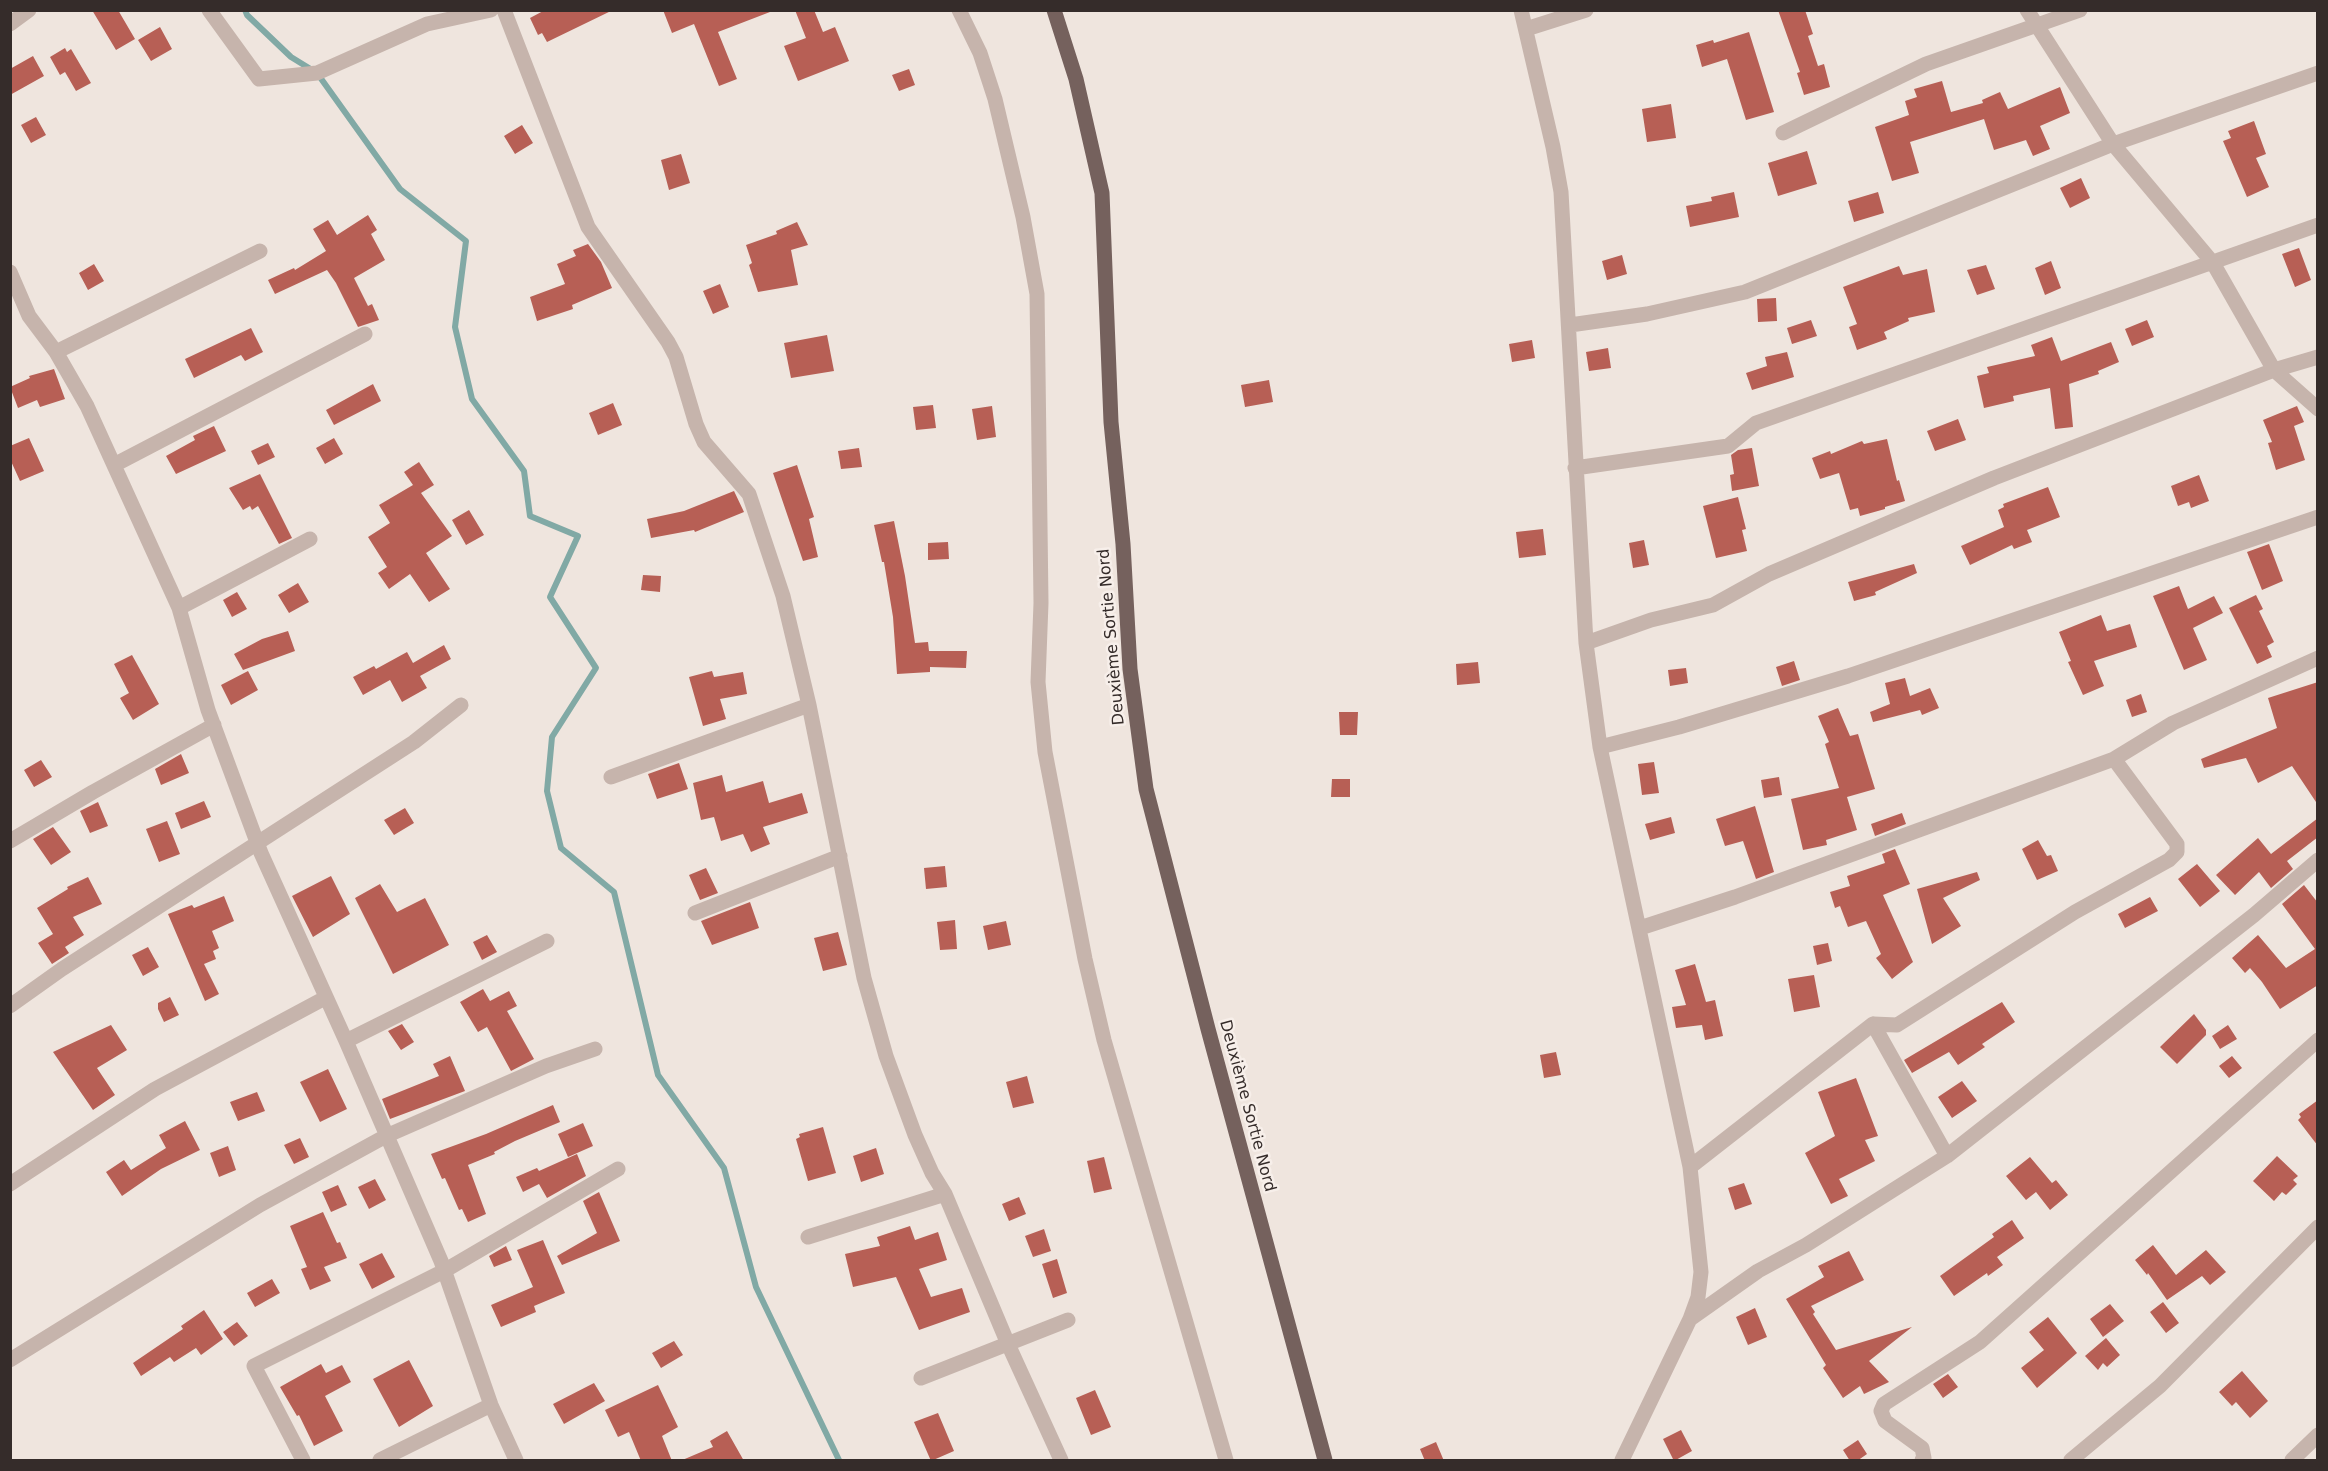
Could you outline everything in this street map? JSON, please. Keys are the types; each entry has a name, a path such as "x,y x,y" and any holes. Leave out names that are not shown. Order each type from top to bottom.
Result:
{"main road":[{"name":"Deuxième Sortie Nord","path":"1054,10 1076,79 1102,193 1111,422 1123,544 1130,669 1146,789 1208,1029 1325,1461"}],"street":[{"path":"10,24 29,10"},
{"path":"209,10 259,79 317,73 427,24 491,10"},
{"path":"504,10 588,227 668,342 676,357 696,424 704,442 749,494 783,596 809,705 864,978 886,1056 915,1135 932,1173 945,1194 1008,1344 1061,1461"},
{"path":"958,10 980,53 995,99 1023,217 1037,294 1041,603 1038,682 1045,752 1084,959 1104,1040 1226,1460 1221,1461"},
{"path":"1521,10 1553,147 1561,192 1586,643 1600,747 1690,1167 1701,1272 1698,1297 1690,1319 1622,1461"},
{"path":"1526,29 1586,10"},
{"path":"2027,10 2113,144 2213,264 2274,370 2318,409"},
{"path":"1783,133 1926,64 2079,10"},
{"path":"1570,325 1647,314 1745,292 2113,144 2318,73"},
{"path":"1575,468 1728,446 1756,423 2213,264 2318,225"},
{"path":"56,352 260,251"},
{"path":"10,272 29,316 56,352 87,406 179,608 214,725 257,843 346,1041 444,1271 491,1405 516,1461"},
{"path":"114,465 364,334"},
{"path":"1586,643 1651,620 1713,605 1769,574 1994,478 2274,370 2318,357"},
{"path":"1600,747 1679,727 1848,676 2318,517"},
{"path":"179,608 310,539"},
{"path":"1640,928 1735,897 2114,759 2173,723 2318,658"},
{"path":"10,1006 62,969 414,742 461,705"},
{"path":"611,777 809,705"},
{"path":"10,841 214,725"},
{"path":"1690,1167 1873,1024 1897,1025 2075,912 2169,860 2177,852 2177,844 2114,759"},
{"path":"695,913 840,856"},
{"path":"1690,1319 1758,1271 1806,1245 1947,1156 2254,915 2318,860"},
{"path":"346,1041 547,941"},
{"path":"10,1184 155,1089 325,998"},
{"path":"1873,1024 1947,1156"},
{"path":"1922,1461 1924,1458 1922,1448 1885,1421 1881,1411 1884,1404 1980,1342 2318,1040"},
{"path":"10,1360 260,1205 386,1136 546,1066 595,1049"},
{"path":"303,1461 254,1365 444,1271 618,1169"},
{"path":"808,1237 945,1194"},
{"path":"2071,1461 2160,1386 2318,1227"},
{"path":"921,1378 1068,1320"},
{"path":"380,1461 491,1405"},
{"path":"2292,1461 2318,1435"}],"building":[{"path":"92,10 118,10 135,39 116,50"},
{"path":"545,10 613,10 547,42 542,33 538,35 530,18"},
{"path":"663,10 770,10 770,12 718,32 737,79 719,86 694,24 672,33"},
{"path":"795,10 814,10 823,32 835,27 849,61 798,81 784,46 806,38"},
{"path":"1778,10 1805,10 1813,34 1808,36 1818,66 1824,64 1830,87 1804,95 1797,73 1800,72"},
{"path":"160,27 172,49 151,61 138,40"},
{"path":"1749,32 1774,112 1746,120 1727,59 1702,67 1696,45 1713,40 1714,43"},
{"path":"65,48 67,52 71,49 91,83 76,91 65,72 60,75 50,57"},
{"path":"33,56 44,76 10,95 10,69"},
{"path":"909,69 915,85 899,91 892,75"},
{"path":"1942,81 1951,112 1983,103 1982,100 2000,92 2008,109 2060,87 2070,113 2040,126 2050,149 2033,156 2026,140 1994,150 1984,119 1910,142 1919,173 1892,181 1875,127 1909,115 1905,101 1917,97 1914,89"},
{"path":"1671,104 1676,138 1647,142 1642,109"},
{"path":"36,117 46,135 31,143 21,125"},
{"path":"2254,121 2266,154 2256,158 2269,187 2247,197 2223,141 2231,138 2228,131"},
{"path":"522,125 533,143 515,154 504,136"},
{"path":"1807,151 1817,184 1778,196 1768,163"},
{"path":"681,154 690,183 669,190 661,160"},
{"path":"2081,178 2090,198 2070,208 2060,188"},
{"path":"1734,192 1739,217 1690,227 1686,206 1712,201 1711,197"},
{"path":"1878,192 1884,213 1854,222 1848,201"},
{"path":"368,215 377,230 371,234 385,260 354,278 368,306 372,304 379,320 358,327 327,270 275,294 268,280 294,268 295,270 326,251 313,229 328,220 337,235"},
{"path":"797,222 808,245 791,250 798,285 758,292 749,265 752,263 746,245 777,234 776,231"},
{"path":"588,244 601,262 612,288 572,305 573,309 537,321 530,297 565,284 557,264 576,256 573,250"},
{"path":"2299,248 2311,280 2295,287 2282,254"},
{"path":"1622,255 1627,274 1607,280 1602,261"},
{"path":"2051,261 2061,288 2045,295 2035,268"},
{"path":"94,264 104,281 88,290 79,273"},
{"path":"1986,265 1995,289 1977,295 1967,270"},
{"path":"1899,266 1903,275 1927,269 1935,312 1908,318 1909,321 1884,332 1887,339 1857,350 1849,327 1857,324 1843,287"},
{"path":"720,284 729,307 713,314 703,291"},
{"path":"1776,298 1777,321 1758,322 1757,299"},
{"path":"1811,320 1817,336 1792,344 1787,328"},
{"path":"2147,320 2154,337 2132,346 2125,329"},
{"path":"251,328 263,352 245,361 241,355 194,378 185,359"},
{"path":"827,335 834,371 791,378 784,343"},
{"path":"2052,337 2061,361 2111,342 2119,362 2098,371 2099,374 2069,384 2073,427 2055,429 2050,388 2013,396 2014,401 1984,408 1977,376 1989,373 1987,367 2035,356 2031,345"},
{"path":"1532,340 1535,358 1512,362 1509,344"},
{"path":"1608,348 1611,368 1589,371 1586,352"},
{"path":"1787,352 1794,377 1752,390 1746,373 1767,366 1765,357"},
{"path":"54,369 65,399 40,407 37,400 18,408 10,387 30,378 29,376"},
{"path":"1269,380 1273,402 1245,407 1241,385"},
{"path":"373,384 381,401 334,425 326,410"},
{"path":"613,403 622,425 598,435 589,413"},
{"path":"933,405 936,428 916,430 913,407"},
{"path":"992,406 996,437 977,440 972,409"},
{"path":"2297,406 2304,422 2294,426 2305,460 2276,470 2268,443 2272,442 2263,420"},
{"path":"1958,419 1966,440 1935,451 1927,431"},
{"path":"214,426 226,451 176,474 166,456 195,440 193,436"},
{"path":"29,438 44,471 20,481 10,459 10,446"},
{"path":"334,438 343,454 325,464 316,448"},
{"path":"1887,439 1897,481 1899,480 1905,501 1860,516 1858,508 1850,510 1839,473 1820,479 1812,458 1830,451 1831,454 1862,441 1864,444"},
{"path":"268,443 275,457 258,465 251,451"},
{"path":"859,448 862,467 841,469 838,451"},
{"path":"1752,448 1759,486 1732,491 1730,475 1734,474 1731,455 1738,450"},
{"path":"419,462 434,485 421,493 452,536 426,553 450,589 429,602 410,574 389,589 378,573 387,567 368,537 390,523 379,505 413,485 404,472"},
{"path":"797,465 814,517 809,519 818,557 803,561 773,473"},
{"path":"260,474 292,538 279,544 258,506 252,510 250,506 243,510 229,488"},
{"path":"2199,475 2209,501 2191,508 2189,502 2178,506 2171,486"},
{"path":"2048,487 2060,517 2027,530 2032,542 2014,549 2012,545 1970,565 1961,546 2004,527 1998,510 2004,507 2003,504"},
{"path":"734,491 744,512 695,532 694,530 651,538 647,519 684,511"},
{"path":"1738,497 1746,529 1742,530 1747,551 1716,558 1703,506"},
{"path":"469,510 484,535 466,545 452,520"},
{"path":"894,521 915,643 928,642 929,651 967,651 966,668 930,667 930,672 897,674 893,617 884,562 882,562 874,525"},
{"path":"1543,529 1546,555 1519,558 1516,532"},
{"path":"1644,540 1649,565 1633,568 1629,543"},
{"path":"948,542 949,559 928,560 928,543"},
{"path":"2269,544 2283,581 2262,590 2247,552"},
{"path":"1914,564 1917,573 1875,592 1876,595 1854,601 1848,582"},
{"path":"643,575 661,576 660,592 641,590"},
{"path":"298,583 309,602 289,613 278,595"},
{"path":"2179,586 2188,609 2214,596 2223,613 2193,628 2207,660 2184,670 2153,596"},
{"path":"237,592 247,609 232,617 223,600"},
{"path":"2256,595 2263,609 2259,611 2274,642 2267,646 2272,657 2257,664 2229,608"},
{"path":"2101,615 2107,631 2130,624 2137,647 2094,661 2104,686 2083,695 2068,662 2071,661 2059,632"},
{"path":"288,631 295,651 243,670 234,654 262,639"},
{"path":"444,645 451,659 420,676 427,688 402,702 390,680 363,695 353,677 374,666 376,669 407,652 413,663"},
{"path":"132,655 159,704 133,720 120,698 129,693 114,664"},
{"path":"1794,661 1800,680 1782,686 1776,667"},
{"path":"1478,662 1480,683 1457,685 1456,664"},
{"path":"1686,668 1688,683 1670,686 1668,670"},
{"path":"248,671 258,690 231,705 221,685"},
{"path":"712,671 714,677 743,672 747,694 720,699 726,719 703,726 689,677"},
{"path":"1905,678 1910,696 1930,688 1939,708 1922,715 1920,710 1873,722 1870,712 1890,704 1885,683"},
{"path":"2318,682 2318,805 2292,766 2258,783 2246,758 2204,768 2201,759 2277,728 2268,698"},
{"path":"2141,694 2147,712 2132,717 2126,700"},
{"path":"1838,708 1850,736 1858,734 1875,789 1847,797 1857,830 1826,840 1827,845 1803,850 1791,799 1839,788 1825,744 1829,742 1818,716"},
{"path":"1339,712 1358,712 1357,735 1340,735"},
{"path":"181,754 189,773 161,785 155,769"},
{"path":"41,760 52,777 34,787 24,770"},
{"path":"1654,762 1659,793 1642,795 1638,764"},
{"path":"679,763 688,789 657,799 648,774"},
{"path":"722,775 726,792 763,781 769,803 802,793 808,813 763,827 770,844 751,852 743,834 721,841 714,817 701,820 693,783"},
{"path":"1779,777 1782,795 1764,798 1761,780"},
{"path":"1332,779 1350,779 1350,797 1331,797"},
{"path":"204,801 211,817 181,829 175,813"},
{"path":"98,802 108,826 90,833 80,811"},
{"path":"1755,806 1774,872 1756,879 1743,841 1725,846 1716,819"},
{"path":"405,808 414,823 394,835 384,820"},
{"path":"1902,813 1906,824 1875,836 1871,824"},
{"path":"1671,817 1675,833 1650,840 1645,824"},
{"path":"2318,818 2318,837 2287,861 2293,869 2271,888 2259,872 2235,895 2216,875 2258,838 2271,854"},
{"path":"167,821 180,854 159,862 146,829"},
{"path":"53,827 71,852 51,865 33,839"},
{"path":"2038,840 2047,856 2051,855 2058,871 2037,880 2022,849"},
{"path":"1895,849 1910,884 1883,895 1913,962 1892,979 1876,958 1881,954 1866,921 1848,927 1840,906 1835,908 1830,892 1850,886 1847,876 1885,863 1882,854"},
{"path":"2197,864 2220,891 2200,907 2178,879"},
{"path":"945,866 947,887 926,889 924,868"},
{"path":"706,868 718,893 700,900 689,875"},
{"path":"1977,872 1980,880 1943,898 1961,926 1932,944 1917,889"},
{"path":"331,876 350,914 313,937 292,896"},
{"path":"88,877 102,904 73,917 84,935 65,947 69,953 52,964 38,943 53,934 37,908 68,889 67,887"},
{"path":"380,884 397,912 425,898 449,945 393,974 355,898"},
{"path":"2304,885 2318,903 2318,985 2280,1009 2250,968 2245,973 2232,958 2258,935 2286,968 2315,949 2282,904"},
{"path":"224,896 234,921 212,931 219,948 213,951 216,959 204,964 219,994 205,1001 168,914 192,905 194,908"},
{"path":"2150,897 2158,911 2125,928 2118,914"},
{"path":"750,902 759,928 712,945 701,921"},
{"path":"955,920 957,949 940,950 937,922"},
{"path":"1006,921 1011,945 988,950 983,926"},
{"path":"838,932 847,965 823,971 814,938"},
{"path":"487,935 497,952 482,960 473,942"},
{"path":"1828,943 1832,961 1817,965 1813,946"},
{"path":"148,947 159,967 143,976 132,955"},
{"path":"1695,964 1706,1002 1715,1000 1723,1036 1705,1040 1702,1025 1676,1028 1672,1007 1686,1005 1675,970"},
{"path":"1814,975 1820,1007 1794,1012 1788,979"},
{"path":"483,989 490,1001 509,991 517,1006 507,1011 534,1059 511,1071 487,1027 478,1032 460,1002"},
{"path":"170,997 179,1015 164,1022 158,1009 158,1003"},
{"path":"2002,1002 2015,1022 1982,1044 1985,1047 1958,1065 1949,1052 1912,1073 1904,1060"},
{"path":"2194,1014 2206,1030 2206,1035 2177,1064 2160,1047"},
{"path":"402,1024 414,1042 401,1050 388,1031"},
{"path":"111,1025 127,1050 97,1068 115,1095 93,1110 53,1052"},
{"path":"2228,1025 2237,1039 2220,1049 2212,1036"},
{"path":"1556,1052 1561,1075 1544,1078 1540,1055"},
{"path":"450,1056 465,1091 390,1119 382,1099 439,1076 433,1064"},
{"path":"2232,1056 2242,1068 2229,1078 2219,1066"},
{"path":"328,1069 347,1109 320,1122 300,1082"},
{"path":"1027,1076 1034,1103 1013,1108 1006,1082"},
{"path":"1856,1078 1878,1136 1865,1140 1875,1161 1839,1179 1848,1196 1831,1204 1805,1153 1835,1136 1818,1092"},
{"path":"1962,1081 1977,1101 1952,1118 1938,1097"},
{"path":"257,1092 265,1111 238,1121 230,1102"},
{"path":"2318,1100 2318,1146 2298,1120 2301,1117 2299,1114"},
{"path":"553,1105 560,1122 515,1141 494,1152 495,1154 468,1165 486,1214 468,1222 462,1209 459,1210 445,1178 442,1179 431,1154 486,1134"},
{"path":"185,1121 200,1150 161,1169 122,1196 106,1172 124,1160 131,1170 166,1148 159,1135"},
{"path":"583,1123 593,1146 568,1157 558,1134"},
{"path":"823,1127 836,1173 808,1181 796,1139 800,1137 799,1134"},
{"path":"300,1138 309,1157 294,1164 284,1145"},
{"path":"228,1146 236,1170 219,1177 210,1153"},
{"path":"876,1148 884,1174 861,1182 853,1156"},
{"path":"577,1154 586,1176 547,1198 539,1184 523,1192 516,1177 537,1168 539,1171"},
{"path":"2277,1156 2298,1176 2293,1180 2297,1184 2286,1195 2282,1192 2274,1201 2253,1181"},
{"path":"1104,1157 1112,1189 1094,1193 1087,1161"},
{"path":"2030,1157 2052,1183 2056,1180 2068,1195 2050,1210 2036,1192 2026,1200 2006,1176"},
{"path":"375,1179 386,1200 369,1209 358,1187"},
{"path":"1744,1183 1752,1204 1735,1210 1728,1188"},
{"path":"338,1185 347,1205 331,1212 322,1192"},
{"path":"599,1192 620,1241 562,1265 557,1256 597,1233 583,1201"},
{"path":"1019,1197 1026,1214 1009,1221 1002,1204"},
{"path":"323,1212 337,1243 340,1242 347,1258 324,1267 331,1281 310,1290 301,1269 307,1267 290,1226"},
{"path":"2012,1220 2024,1238 1997,1257 2003,1265 1954,1296 1940,1276 1994,1237 1992,1234"},
{"path":"910,1226 915,1240 938,1232 947,1260 919,1269 931,1297 962,1288 970,1312 919,1330 896,1277 853,1287 845,1254 880,1246 877,1237"},
{"path":"1044,1229 1051,1251 1033,1257 1025,1236"},
{"path":"543,1240 565,1293 534,1306 536,1312 501,1327 491,1305 533,1287 517,1250"},
{"path":"2153,1245 2176,1275 2206,1250 2226,1272 2210,1285 2202,1276 2167,1300 2148,1273 2147,1275 2135,1260"},
{"path":"506,1246 512,1260 494,1267 489,1256"},
{"path":"1849,1251 1864,1280 1811,1306 1815,1312 1813,1314 1836,1350 1912,1327 1869,1361 1889,1382 1864,1394 1860,1386 1843,1398 1823,1368 1826,1365 1786,1299 1824,1277 1818,1266"},
{"path":"382,1253 395,1277 372,1289 359,1264"},
{"path":"1057,1259 1067,1293 1053,1298 1042,1264"},
{"path":"272,1279 280,1293 255,1307 247,1293"},
{"path":"2163,1302 2179,1323 2166,1333 2150,1312"},
{"path":"2110,1304 2124,1321 2103,1337 2090,1319"},
{"path":"1755,1308 1767,1337 1748,1345 1736,1317"},
{"path":"204,1310 223,1339 201,1355 196,1348 174,1362 170,1357 141,1376 133,1363 183,1329 181,1326"},
{"path":"2048,1317 2077,1353 2037,1388 2021,1368 2044,1350 2029,1332"},
{"path":"237,1322 248,1336 234,1346 223,1332"},
{"path":"2106,1338 2120,1355 2107,1367 2103,1363 2098,1370 2085,1356"},
{"path":"674,1341 683,1355 661,1368 652,1353"},
{"path":"409,1360 433,1406 399,1427 373,1379"},
{"path":"321,1364 326,1373 342,1365 351,1382 325,1396 343,1431 314,1446 299,1415 297,1416 280,1387"},
{"path":"2242,1371 2268,1401 2250,1418 2236,1402 2232,1406 2219,1392"},
{"path":"1948,1374 1958,1387 1943,1398 1933,1384"},
{"path":"594,1383 605,1401 564,1424 553,1404"},
{"path":"658,1385 678,1427 662,1436 672,1461 641,1461 629,1432 618,1437 605,1410"},
{"path":"1095,1390 1111,1427 1091,1435 1076,1398"},
{"path":"938,1413 954,1451 931,1461 914,1422"},
{"path":"1681,1430 1692,1451 1674,1461 1663,1439"},
{"path":"727,1431 744,1461 680,1461 713,1447 710,1441"},
{"path":"1858,1440 1867,1454 1857,1461 1850,1461 1843,1450"},
{"path":"1436,1442 1444,1461 1425,1461 1420,1449"}],"waterway":[{"path":"245,10 247,15 291,57 317,73 400,189 466,241 455,327 472,399 524,471 530,516 578,536 550,597 596,668 552,737 547,791 561,848 614,892 658,1075 724,1168 756,1287 839,1460"}]}
